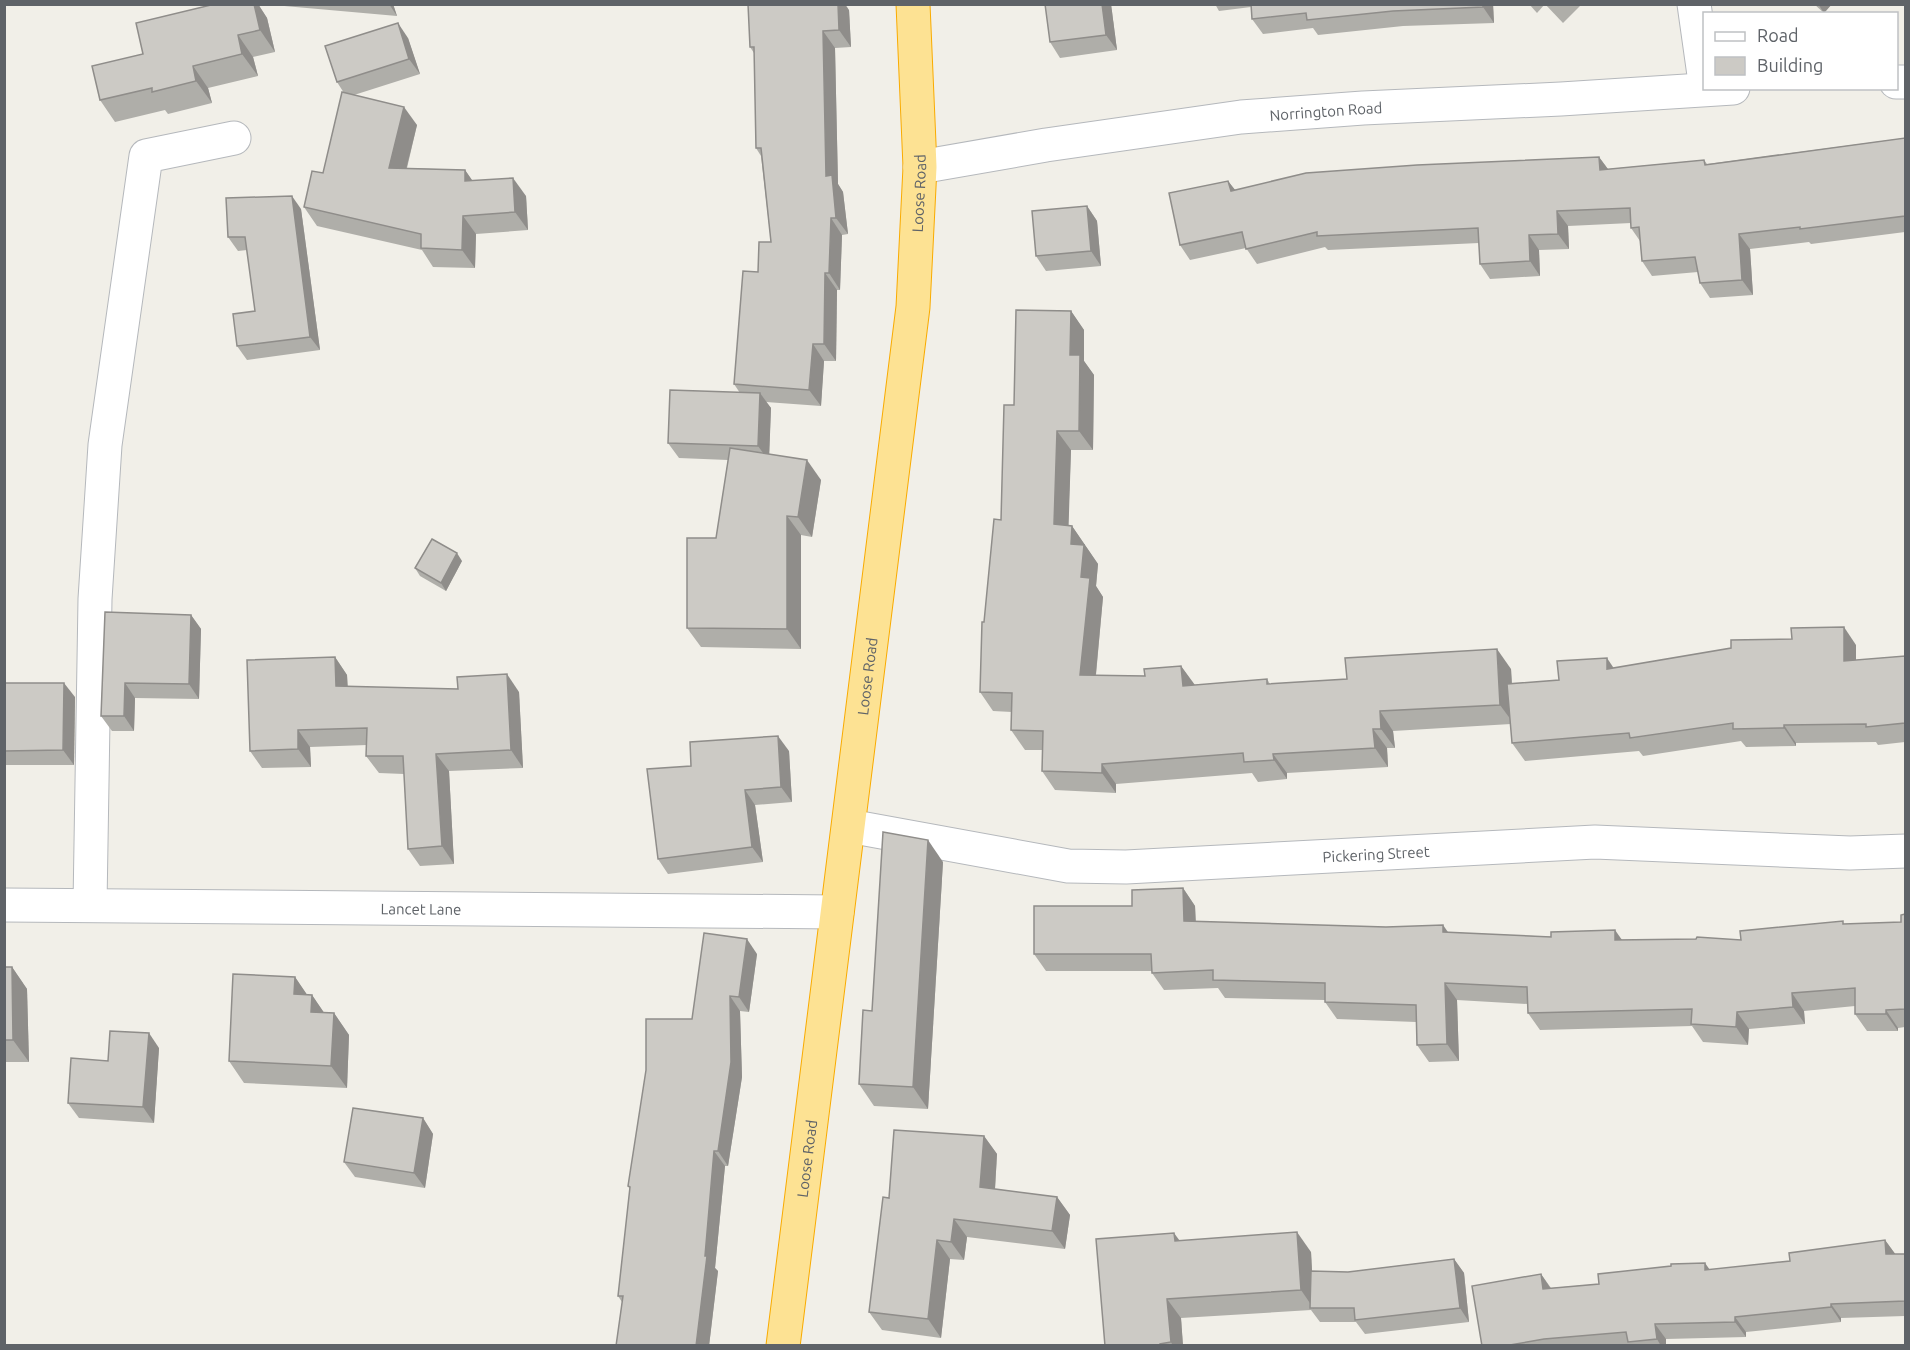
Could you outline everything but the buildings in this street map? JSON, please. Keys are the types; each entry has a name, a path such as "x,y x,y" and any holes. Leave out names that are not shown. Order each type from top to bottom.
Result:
{"highway":[{"name":"Loose Road","path":"783,1346 913,307 920,167 913,4"}],"street":[{"path":"1694,4 1703,42"},
{"name":"Norrington Road","path":"920,167 1046,145 1241,117 1363,108 1561,99 1703,86"},
{"path":"90,905 95,599 105,445 146,156 234,138"},
{"name":"Pickering Street","path":"849,826 1068,866 1126,867 1595,842 1850,853 1905,851"},
{"name":"Lancet Lane","path":"4,904 837,912"}]}
